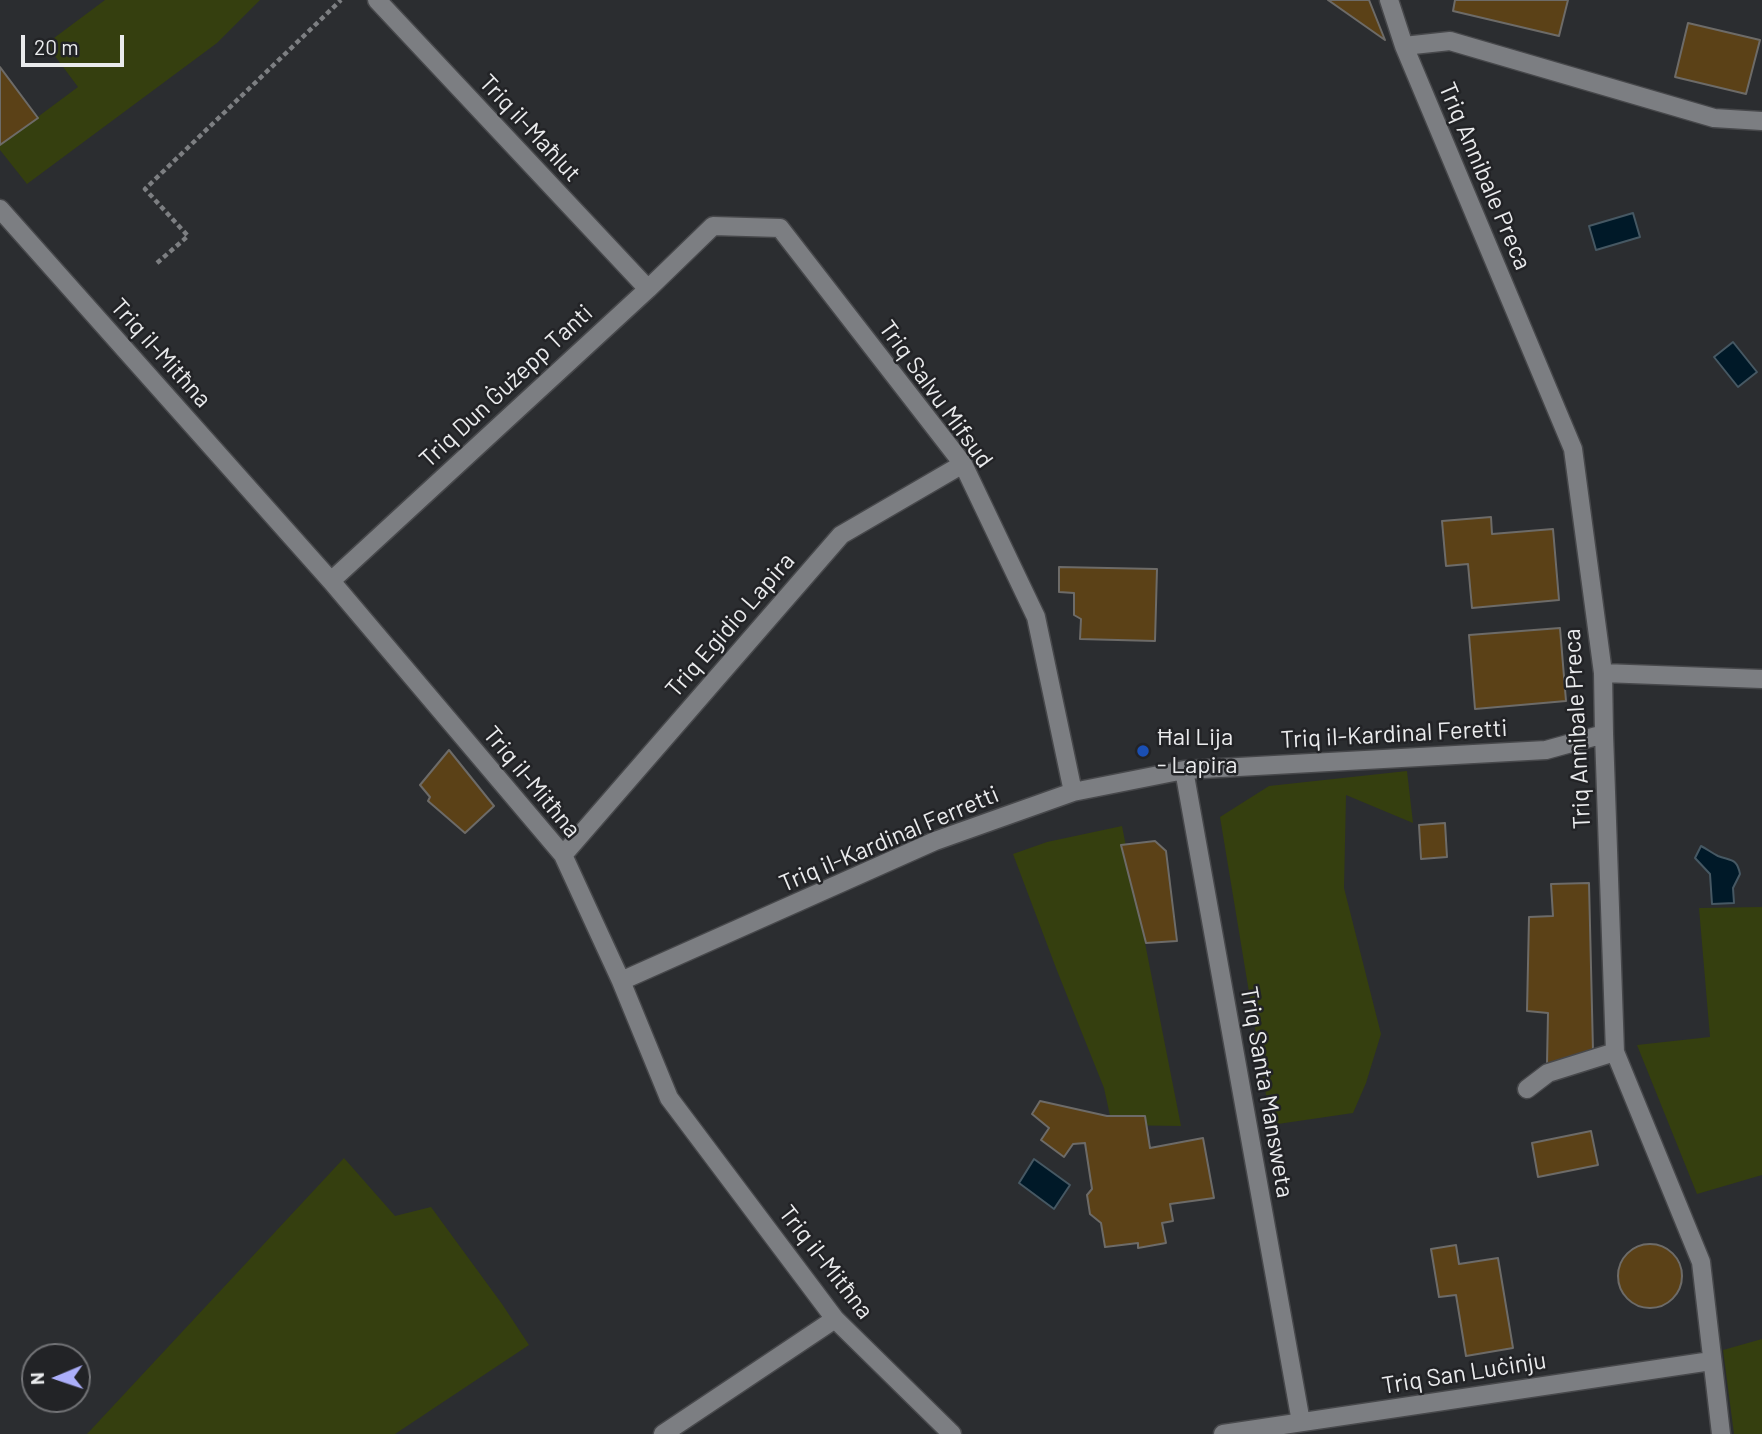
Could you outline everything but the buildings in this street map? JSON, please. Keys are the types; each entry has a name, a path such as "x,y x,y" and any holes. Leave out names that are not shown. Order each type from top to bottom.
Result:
{"street":[{"name":"Triq il-Maħlut","path":"377,0 648,289"},
{"name":"Triq Annibale Preca","path":"1389,0 1404,46 1573,449 1603,673 1615,1052 1701,1262 1721,1434"},
{"path":"1404,46 1450,41 1714,118 1762,121"},
{"name":"Triq il-Mitħna","path":"0,209 331,581 563,855 621,981 669,1098 835,1319 952,1434"},
{"name":"Triq Dun Ġużepp Tanti","path":"331,581 713,226"},
{"name":"Triq Salvu Mifsud","path":"713,226 780,228 963,464 1035,617 1073,792"},
{"name":"Triq Egidio Lapira","path":"563,855 841,535 963,464"},
{"path":"1603,673 1762,679"},
{"name":"Triq il-Kardinal Feretti","path":"1184,770 1546,750 1604,734"},
{"name":"Triq il-Kardinal Ferretti","path":"621,981 935,842 1073,792 1184,770"},
{"name":"Triq Santa Mansweta","path":"1184,770 1301,1422"},
{"path":"1527,1089 1548,1073 1615,1052"},
{"path":"663,1434 835,1319"},
{"name":"Triq San Luċinju","path":"1223,1434 1711,1361"}],"path":[{"path":"157,263 188,236 145,188 341,0"}],"green space":[{"path":"105,0 260,0 217,43 27,184 0,150 0,145 78,87 46,44"},
{"path":"1407,771 1413,823 1346,795 1344,888 1381,1034 1366,1083 1353,1113 1271,1125 1220,817 1269,786"},
{"path":"1122,826 1181,1126 1112,1125 1104,1088 1013,854 1047,842"},
{"path":"1762,907 1762,1175 1697,1194 1637,1045 1710,1037 1699,908"},
{"path":"344,1158 395,1216 431,1207 529,1345 395,1434 87,1434"},
{"path":"1762,1339 1762,1434 1734,1434 1723,1350"}],"water":[{"path":"1633,213 1640,237 1596,250 1589,226"},
{"path":"1733,342 1757,372 1738,387 1714,357"},
{"path":"1701,846 1737,865 1740,874 1733,888 1734,903 1712,904 1710,874 1695,858"},
{"path":"1034,1159 1070,1185 1054,1209 1019,1183"}],"place":[{"name":"Ħal Lija - Lapira","path":"1143,751"}]}
